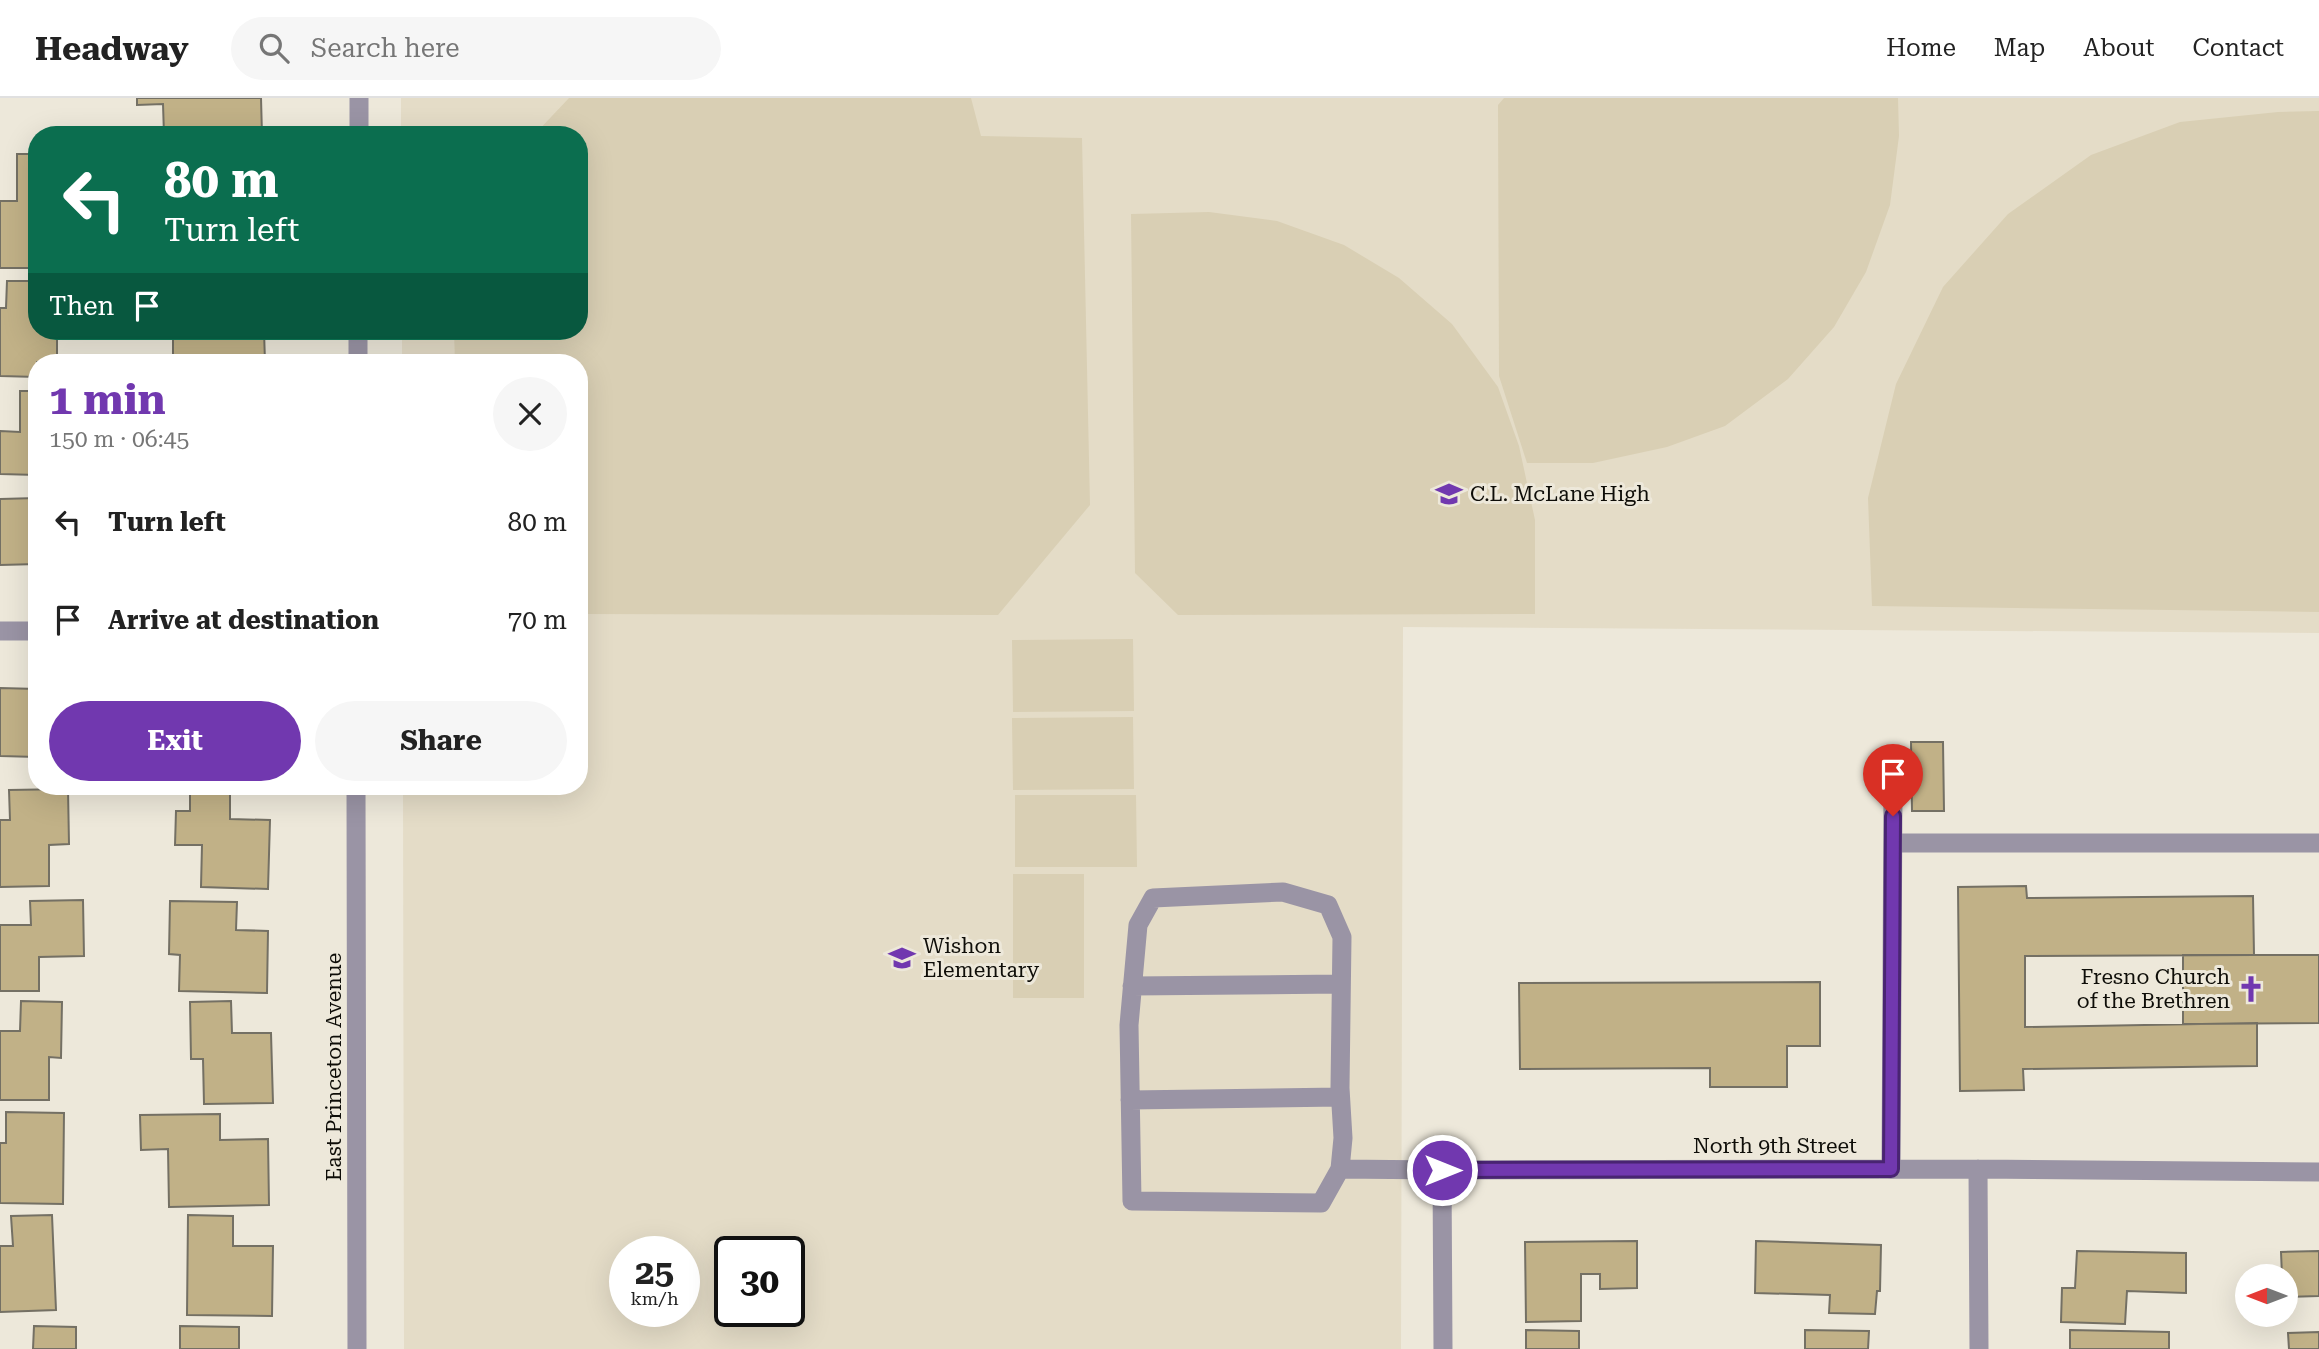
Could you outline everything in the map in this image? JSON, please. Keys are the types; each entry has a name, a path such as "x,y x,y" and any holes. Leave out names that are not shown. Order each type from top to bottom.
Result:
{"street":[{"path":"359,98 359,126"},
{"path":"0,631 28,631"},
{"path":"1891,1169 1893,790"},
{"name":"East Princeton Avenue","path":"356,795 357,1349"},
{"path":"1893,842 2319,842"},
{"path":"1283,892 1328,905 1342,937 1341,984 1340,1097 1343,1138 1340,1169 1321,1203 1132,1201 1129,1026 1138,925 1153,898 1283,892"},
{"path":"1132,986 1341,984"},
{"path":"1130,1100 1340,1097"},
{"name":"North 9th Street","path":"1340,1169 2319,1172"},
{"path":"1978,1169 1979,1349"},
{"path":"1442,1170 1443,1349"}],"shaded area":[{"path":"401,98 2319,98 2319,633 1403,627 1401,1349 404,1349 403,795 588,795 588,354 402,354 402,340 588,340 588,126 401,126"},
{"path":"569,98 971,98 981,136 1082,138 1090,505 998,615 588,614 588,354 455,354 454,340 588,340 588,126 543,126"},
{"path":"1504,98 1898,98 1899,136 1890,205 1866,272 1834,327 1788,379 1725,426 1667,447 1593,463 1527,463 1499,376 1498,105"},
{"path":"2319,111 2319,612 1872,606 1868,498 1896,384 1943,287 2008,214 2091,155 2180,122 2278,112"},
{"path":"1209,212 1277,221 1344,245 1399,278 1452,324 1498,387 1519,446 1535,520 1535,614 1178,615 1135,573 1131,214"},
{"path":"1133,639 1134,711 1013,712 1012,640"},
{"path":"1133,717 1134,789 1013,790 1012,718"},
{"path":"1015,795 1136,795 1137,867 1015,867"},
{"path":"1013,874 1084,874 1084,998 1013,998"}],"building":[{"path":"137,98 261,98 262,126 164,126 163,104 137,105"},
{"path":"17,154 28,154 28,268 0,268 0,201 17,201"},
{"path":"7,281 28,281 28,340 57,340 57,354 28,354 28,377 0,376 0,308 6,308"},
{"path":"173,340 264,340 265,354 173,354"},
{"path":"20,391 28,391 28,475 0,474 0,431 20,432"},
{"path":"28,498 28,564 0,565 0,499"},
{"path":"0,688 28,689 28,757 0,756"},
{"path":"1911,742 1943,742 1944,811 1912,811"},
{"path":"9,790 28,790 28,795 68,795 69,844 49,845 49,886 0,887 0,820 10,820"},
{"path":"190,795 230,795 230,819 270,820 268,889 201,887 202,845 175,845 176,811 190,811"},
{"path":"2026,886 2027,898 2253,896 2254,955 2025,956 2025,1027 2257,1023 2257,1066 2023,1069 2024,1090 1960,1091 1958,887"},
{"path":"83,900 84,956 39,957 39,991 0,991 0,925 31,925 30,901"},
{"path":"170,901 237,902 236,930 268,931 267,993 179,991 180,955 169,954"},
{"name":"Fresno Church of the Brethren","path":"2183,955 2319,955 2319,1023 2183,1024"},
{"path":"1820,982 1820,1046 1787,1046 1787,1087 1710,1087 1710,1068 1520,1069 1519,983"},
{"path":"21,1001 62,1002 61,1058 49,1057 49,1100 0,1100 0,1031 20,1031"},
{"path":"231,1001 232,1033 271,1033 273,1103 204,1104 203,1059 191,1059 190,1002"},
{"path":"6,1112 64,1113 63,1204 0,1203 0,1143 6,1143"},
{"path":"220,1114 220,1140 268,1139 269,1205 169,1207 168,1149 141,1150 140,1115"},
{"path":"52,1215 56,1310 0,1312 0,1246 13,1246 11,1216"},
{"path":"188,1215 233,1216 233,1246 273,1246 272,1316 187,1315"},
{"path":"1637,1241 1637,1288 1600,1289 1600,1274 1581,1274 1581,1321 1526,1322 1525,1242"},
{"path":"1756,1241 1881,1245 1880,1291 1877,1291 1875,1314 1829,1313 1830,1295 1755,1293"},
{"path":"2077,1251 2186,1253 2186,1293 2127,1291 2125,1324 2061,1322 2062,1288 2075,1288"},
{"path":"2319,1251 2319,1296 2298,1297 2298,1264 2282,1264 2281,1252"},
{"path":"34,1326 76,1327 76,1349 33,1349"},
{"path":"180,1326 239,1327 239,1349 180,1349"},
{"path":"1526,1330 1579,1331 1579,1349 1526,1349"},
{"path":"1805,1330 1869,1331 1868,1349 1805,1349"},
{"path":"2070,1330 2169,1332 2169,1349 2070,1349"},
{"path":"2319,1332 2319,1349 2289,1349 2288,1333"}],"place":[{"name":"C.L. McLane High","path":"1449,494"},
{"name":"Wishon Elementary","path":"902,958"},
{"name":"Fresno Church of the Brethren","path":"2251,989"}],"route":[{"path":"1442,1170 1891,1169 1893,816"}]}
